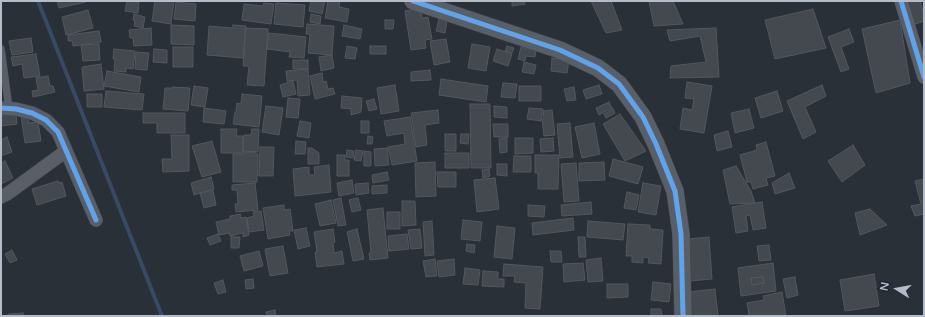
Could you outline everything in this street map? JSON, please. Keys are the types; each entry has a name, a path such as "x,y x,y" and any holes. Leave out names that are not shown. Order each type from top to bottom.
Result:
{"street":[{"path":"413,1 560,50 598,68 619,84 643,117 675,190 681,234 683,316"},
{"path":"901,1 924,77"},
{"path":"5,108 32,113 46,120 58,132 96,220"},
{"path":"1,197 66,151"}],"lane":[{"path":"1,49 5,108"}],"building":[{"path":"57,1 86,1 86,2 59,8"},
{"path":"127,1 139,2 138,13 125,11"},
{"path":"155,1 174,1 171,24 152,21"},
{"path":"311,1 325,1 322,14 309,11"},
{"path":"328,1 340,1 339,7 349,9 347,22 325,18"},
{"path":"512,1 525,1 525,4 512,6"},
{"path":"591,1 611,1 622,30 606,33"},
{"path":"649,1 673,1 683,24 654,26"},
{"path":"903,1 920,1 924,14 924,21 910,26"},
{"path":"176,2 196,4 195,21 174,19"},
{"path":"264,3 274,4 271,24 242,20 244,4 263,6"},
{"path":"276,3 305,5 303,27 274,24"},
{"path":"421,8 422,18 428,17 432,39 425,40 426,48 411,50 405,11"},
{"path":"813,9 826,48 775,59 765,20"},
{"path":"88,10 93,28 66,35 62,17"},
{"path":"134,14 145,17 143,28 134,26"},
{"path":"311,14 321,16 320,24 310,22"},
{"path":"439,19 447,21 445,33 436,31"},
{"path":"385,20 394,20 393,29 385,29"},
{"path":"900,20 910,83 876,93 862,29"},
{"path":"307,24 334,26 332,55 308,53 310,34 306,34"},
{"path":"171,25 194,26 194,45 171,44"},
{"path":"233,25 246,26 243,58 207,55 209,26 233,28"},
{"path":"344,25 362,29 360,39 342,36"},
{"path":"151,28 152,45 134,46 133,38 130,38 129,30"},
{"path":"246,28 268,29 264,86 247,85 249,66 243,66"},
{"path":"716,28 719,77 670,78 671,66 706,62 700,36 670,41 667,30"},
{"path":"849,29 854,42 841,47 849,69 841,72 828,37"},
{"path":"99,31 101,42 73,46 72,41 68,41 68,35"},
{"path":"269,33 306,37 304,58 289,57 290,52 267,49"},
{"path":"31,38 33,52 12,55 9,41"},
{"path":"446,39 450,62 434,65 430,41"},
{"path":"99,44 100,60 83,61 81,45"},
{"path":"472,44 490,47 486,71 468,68"},
{"path":"347,46 357,48 355,59 345,58"},
{"path":"370,46 386,46 386,54 370,54"},
{"path":"507,46 514,48 512,53 505,51"},
{"path":"173,47 193,47 193,67 173,67"},
{"path":"521,47 536,50 535,57 526,56 525,61 518,59"},
{"path":"114,49 135,51 133,69 126,68 126,72 114,71"},
{"path":"154,49 167,50 167,63 153,62"},
{"path":"497,49 512,54 508,66 493,61"},
{"path":"136,52 149,53 147,70 135,69"},
{"path":"36,54 40,76 24,78 22,64 13,66 11,57"},
{"path":"332,55 334,68 321,71 319,57"},
{"path":"552,58 569,60 567,73 551,71"},
{"path":"293,60 308,60 308,69 293,69"},
{"path":"524,62 536,65 534,74 522,72"},
{"path":"101,64 104,89 84,91 82,67"},
{"path":"308,69 310,95 298,96 297,80 287,81 286,71"},
{"path":"430,70 431,80 411,81 411,72"},
{"path":"107,71 141,77 139,92 104,86"},
{"path":"322,73 323,82 326,81 328,89 333,88 335,94 315,99 310,76"},
{"path":"48,76 50,86 53,86 55,92 33,97 32,91 38,90 36,78"},
{"path":"441,79 488,86 486,102 439,95"},
{"path":"293,81 296,94 283,97 280,85"},
{"path":"687,82 712,86 704,133 680,129 683,108 692,110 694,99 685,98"},
{"path":"503,83 517,84 515,98 501,97"},
{"path":"395,85 399,111 381,114 377,88"},
{"path":"599,85 602,94 586,99 583,90"},
{"path":"822,85 826,96 805,107 816,132 803,139 787,101"},
{"path":"194,86 208,88 205,107 191,105"},
{"path":"519,86 541,86 541,101 519,101"},
{"path":"574,87 576,100 567,101 564,89"},
{"path":"165,88 190,88 188,111 163,109"},
{"path":"106,91 144,94 142,110 104,107"},
{"path":"777,91 783,111 761,118 755,98"},
{"path":"87,94 102,94 102,107 87,107"},
{"path":"242,94 262,96 259,127 233,124 237,103 241,104"},
{"path":"342,96 362,98 361,112 351,115 351,109 341,108"},
{"path":"288,98 300,99 298,118 286,117"},
{"path":"374,99 377,109 369,111 366,101"},
{"path":"609,102 612,108 599,115 596,108"},
{"path":"470,104 490,104 491,168 471,168"},
{"path":"266,106 283,108 279,135 262,132"},
{"path":"494,106 507,107 507,118 494,117"},
{"path":"204,108 226,111 224,124 203,122"},
{"path":"529,108 543,109 541,121 527,119"},
{"path":"613,109 615,113 606,118 604,114"},
{"path":"749,109 754,128 735,133 731,113"},
{"path":"438,110 439,123 425,125 427,145 416,147 411,113"},
{"path":"552,110 555,135 544,136 542,119 544,119 543,111"},
{"path":"16,113 17,124 1,126 1,114"},
{"path":"143,113 185,113 185,133 157,133 157,123 143,123"},
{"path":"620,114 646,151 625,161 603,124"},
{"path":"28,115 29,123 38,122 41,141 25,143 21,116"},
{"path":"410,117 417,161 392,165 388,147 405,144 404,133 387,136 384,121"},
{"path":"300,121 311,123 309,138 297,136"},
{"path":"361,121 369,121 369,133 361,133"},
{"path":"570,123 573,157 560,158 557,124"},
{"path":"594,123 600,154 582,158 575,127"},
{"path":"493,124 508,124 508,137 494,137"},
{"path":"221,129 237,129 236,136 243,136 243,153 221,153"},
{"path":"252,129 259,129 258,152 243,151 244,135 251,135"},
{"path":"728,131 732,147 717,151 714,135"},
{"path":"445,134 456,134 456,151 445,151"},
{"path":"461,134 469,134 468,144 460,143"},
{"path":"171,135 189,135 189,171 163,172 162,159 172,159"},
{"path":"368,136 373,137 372,144 367,144"},
{"path":"7,137 12,152 1,156 1,140"},
{"path":"507,138 507,152 500,153 499,139"},
{"path":"515,138 533,138 533,153 515,154"},
{"path":"553,138 554,151 541,152 540,139"},
{"path":"212,141 221,172 202,177 192,146"},
{"path":"296,141 306,142 305,154 295,154"},
{"path":"766,142 775,176 766,178 768,185 753,189 751,182 747,182 740,155 757,150 756,145"},
{"path":"853,145 865,165 842,182 828,161"},
{"path":"260,147 274,147 273,176 259,176"},
{"path":"308,148 312,148 319,153 319,164 308,164"},
{"path":"387,148 389,165 375,166 374,149"},
{"path":"347,150 354,151 353,158 346,157"},
{"path":"356,150 363,151 361,161 354,160"},
{"path":"364,151 371,152 371,166 364,166"},
{"path":"244,152 255,152 255,154 258,154 257,182 233,182 233,154 245,154"},
{"path":"445,153 469,153 469,168 445,168"},
{"path":"337,155 345,155 345,160 349,160 349,176 337,176"},
{"path":"535,155 559,155 558,189 538,189 538,173 535,173"},
{"path":"514,156 531,156 531,172 513,172"},
{"path":"613,159 643,167 638,184 609,176"},
{"path":"5,161 13,178 1,184 1,163"},
{"path":"435,162 436,196 416,197 415,163"},
{"path":"604,162 605,180 579,181 579,163"},
{"path":"576,163 579,201 564,202 561,164"},
{"path":"497,164 507,164 507,176 497,175"},
{"path":"329,165 331,192 295,196 293,169 309,167 309,175 315,175 314,167"},
{"path":"736,166 751,191 755,203 730,204 723,170"},
{"path":"489,169 490,176 483,178 482,170"},
{"path":"387,172 389,180 373,183 372,175"},
{"path":"437,172 456,172 456,187 438,187"},
{"path":"789,173 795,188 775,194 772,183"},
{"path":"211,177 214,189 194,195 191,183"},
{"path":"495,178 499,209 477,212 474,180"},
{"path":"924,179 924,214 915,216 911,206 921,204 915,181"},
{"path":"352,180 354,193 339,196 337,183"},
{"path":"58,181 59,183 62,182 66,196 37,205 32,189"},
{"path":"255,183 258,210 236,212 235,204 238,204 237,190 232,190 232,185"},
{"path":"368,183 369,193 356,195 355,184"},
{"path":"643,183 661,186 656,215 638,212"},
{"path":"387,185 387,193 372,194 372,186"},
{"path":"213,190 216,205 204,208 200,193"},
{"path":"627,192 639,195 636,210 624,208"},
{"path":"341,198 346,225 338,226 333,200"},
{"path":"358,198 361,210 352,212 349,200"},
{"path":"331,200 336,223 320,226 315,204"},
{"path":"402,201 415,201 416,225 402,226"},
{"path":"591,202 592,214 562,216 561,205"},
{"path":"762,202 766,228 753,230 750,215 746,216 748,231 736,233 732,207"},
{"path":"284,205 284,210 290,209 293,231 289,231 290,235 268,239 263,208"},
{"path":"528,205 545,206 544,217 528,216"},
{"path":"383,208 388,258 370,260 369,253 371,253 367,210"},
{"path":"870,209 887,225 860,235 855,213"},
{"path":"261,211 264,230 249,232 247,218 254,216 253,212"},
{"path":"387,212 400,212 400,229 387,229"},
{"path":"240,214 241,218 246,217 249,235 243,237 243,233 230,236 229,233 219,235 216,222 230,219 230,216"},
{"path":"573,218 574,230 533,235 532,223"},
{"path":"463,220 482,222 480,241 461,239"},
{"path":"432,221 434,255 425,256 423,222"},
{"path":"588,221 625,224 623,240 587,237"},
{"path":"628,224 650,225 650,229 663,230 661,264 648,263 649,258 643,257 643,263 632,262 632,256 626,256"},
{"path":"497,226 515,228 512,259 494,257"},
{"path":"306,228 310,246 298,249 294,230"},
{"path":"333,229 335,242 333,243 334,253 342,251 344,264 317,267 315,252 317,252 314,232"},
{"path":"357,229 364,259 353,261 347,232"},
{"path":"420,229 422,248 411,249 408,230"},
{"path":"218,234 221,241 210,245 207,238"},
{"path":"407,234 409,249 389,251 388,236"},
{"path":"231,237 240,237 239,248 231,248"},
{"path":"578,237 585,237 586,257 579,257"},
{"path":"709,237 712,279 690,281 687,239"},
{"path":"467,244 475,245 474,253 466,251"},
{"path":"769,245 771,260 759,261 757,246"},
{"path":"283,246 288,273 270,276 265,249"},
{"path":"12,250 17,260 10,263 5,254"},
{"path":"259,251 263,266 244,271 240,256"},
{"path":"550,251 561,251 562,262 551,262"},
{"path":"601,258 603,281 588,282 586,260"},
{"path":"435,259 437,276 426,277 423,261"},
{"path":"454,259 455,275 439,277 437,261"},
{"path":"583,263 585,280 564,282 563,264"},
{"path":"773,263 776,291 741,296 738,268","holes":["763,277 764,283 752,285 751,278"]},
{"path":"504,264 543,267 540,309 525,308 526,283 514,282 515,276 503,276"},
{"path":"465,268 480,270 478,285 463,284"},
{"path":"483,271 498,272 498,279 504,279 504,287 482,286"},
{"path":"874,274 879,306 845,311 840,280"},
{"path":"763,277 764,283 752,285 751,278"},
{"path":"795,277 798,295 787,298 783,279"},
{"path":"253,279 254,288 246,289 245,280"},
{"path":"223,280 226,292 218,294 214,283"},
{"path":"653,282 671,284 669,302 651,300"},
{"path":"607,284 628,284 628,297 607,298"},
{"path":"715,289 718,316 690,316 688,292"},
{"path":"782,292 786,316 749,316 747,303 764,300 763,296"},
{"path":"651,309 661,309 662,316 651,316"},
{"path":"275,310 276,316 267,316 266,312"},
{"path":"23,313 23,316 8,316 8,314"}],"waterway":[{"path":"38,1 162,316"}],"cycle path":[{"path":"413,1 560,50 598,68 619,84 643,117 656,144 675,191 681,234 683,316"},
{"path":"901,1 924,77"},
{"path":"1,108 16,109 32,113 46,120 58,132 96,220"}]}
